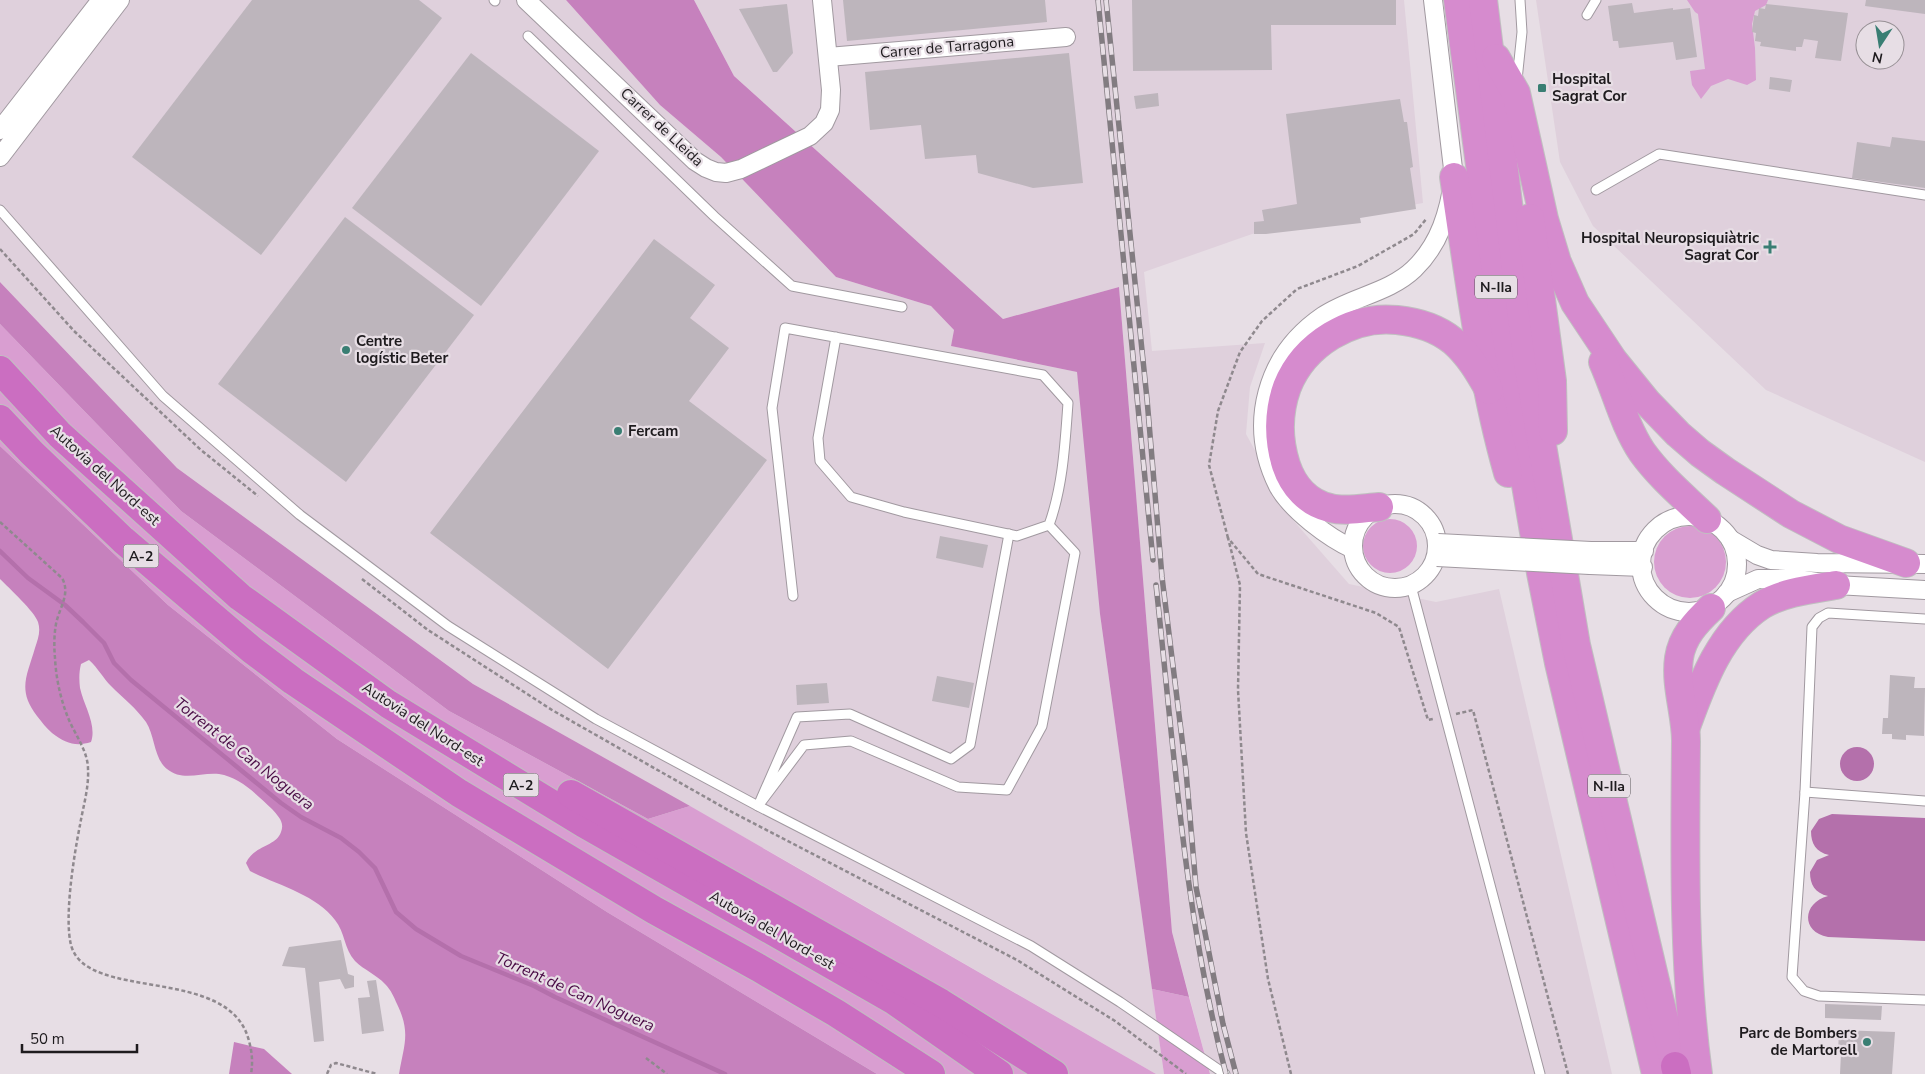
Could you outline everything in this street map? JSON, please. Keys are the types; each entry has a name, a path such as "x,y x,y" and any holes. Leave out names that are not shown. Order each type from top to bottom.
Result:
{"highway":[{"name":"N-IIa","path":"1458,0 1511,397 1541,573 1561,672 1677,1072"},
{"name":"N-IIa","path":"1483,0 1527,357 1576,646 1677,1072"},
{"path":"1490,46 1516,93 1544,219 1557,262 1575,303 1613,360 1647,402 1678,434 1700,453 1758,493 1814,527 1839,539 1916,564"},
{"path":"1528,142 1530,220 1552,381 1552,503"},
{"path":"1454,177 1498,437 1516,501 1541,573"},
{"path":"1584,317 1625,418 1641,450 1657,470 1707,519"},
{"path":"1379,507 1331,509 1312,502 1299,489 1288,471 1282,453 1281,414 1288,385 1304,360 1321,343 1340,330 1359,322 1387,318 1405,320 1434,329 1452,341 1472,362 1489,390"},
{"name":"Autovia del Nord-est","path":"0,370 60,435 240,597 388,704 583,823 893,1000 999,1074"},
{"name":"A-2","path":"0,419 32,453 123,540 245,644 293,681 459,793 654,910 836,1013 931,1074"},
{"path":"76,450 202,546 399,691 487,747 941,1003 1054,1074"},
{"path":"1686,729 1721,646 1737,627 1762,605 1805,590 1836,584"},
{"path":"1677,1072 1690,1005 1685,877 1686,729 1681,700 1679,659 1683,644 1691,628 1719,600"},
{"path":"941,1003 1044,1074"},
{"path":"872,1036 921,1074"}],"street":[{"path":"0,130 101,0"},
{"path":"0,157 120,0"},
{"name":"Carrer de Lleida","path":"526,0 538,6 695,160 706,168 726,173 741,169 810,136 824,123 830,110 831,90 822,0"},
{"path":"1353,549 1315,526 1279,487 1265,444 1263,418 1269,385 1280,360 1302,334 1324,315 1386,288 1413,270 1431,251 1443,226 1450,202 1454,177 1433,0"},
{"name":"Carrer de Tarragona","path":"828,57 1066,37"},
{"path":"1390,504 1402,504 1413,508 1431,522 1436,532 1437,550 1428,573 1422,580 1411,586 1396,589 1387,588 1370,580 1358,566 1353,549 1355,529 1360,520 1379,507 1390,504"},
{"path":"1916,564 1771,560 1756,555 1730,539 1716,524 1707,519 1688,515 1668,520 1653,533 1644,559 1646,583 1652,594 1661,603 1679,610 1688,611 1698,612 1758,579 1797,579 1836,584 1925,590"},
{"path":"1719,600 1733,579 1736,566 1730,539"},
{"path":"1437,550 1644,559"}],"lane":[{"path":"1516,93 1522,32 1520,0"},
{"path":"1587,15 1596,0"},
{"path":"528,36 714,216 792,286 902,307"},
{"path":"1596,190 1659,154 1925,195"},
{"path":"0,210 163,396 300,515 456,632 596,719 758,806 1031,946 1120,1002 1225,1074"},
{"path":"793,596 772,408 785,328 1044,375 1068,403 1066,443 1056,503 1049,525"},
{"path":"836,337 818,438 820,461 851,497 904,512 1018,536 1049,525"},
{"path":"758,806 804,745 851,741 958,787 1007,790 1042,726 1075,553 1049,525"},
{"path":"758,806 797,717 850,714 951,758 970,745 1009,534"},
{"path":"1411,586 1540,1074"},
{"path":"1925,619 1828,613 1819,618 1812,627 1805,792 1792,977 1804,991 1819,996 1925,1000"},
{"path":"1805,792 1925,801"}],"path":[{"path":"0,522 62,578 66,584 66,591 56,624 56,675 68,718 82,747 88,767 87,789 70,892 69,937 75,955 82,963 103,974 192,992 229,1011 238,1018 247,1032 253,1055 251,1074"},
{"path":"1291,1074 1268,979 1246,833 1238,690 1240,585 1228,538 1258,574 1376,613 1399,627 1428,720 1473,710 1568,1074"},
{"path":"646,1058 667,1074"},
{"path":"327,1074 331,1065 336,1063 377,1074"}],"shaded area":[{"path":"0,0 566,0 660,105 721,157 836,277 931,306 954,330 951,346 1077,372 1094,504 1100,614 1164,1074 1156,1074 795,866 473,684 177,468 0,282"},
{"path":"566,0 694,0 734,76 1003,319 1119,287 1172,932 1189,997 1152,989 1100,614 1077,372 951,346 954,330 931,306 836,277 721,157 660,105"},
{"path":"694,0 1404,0 1423,203 1252,234 1144,272 1152,351 1265,343 1250,387 1246,434 1293,520 1349,584 1436,602 1499,589 1612,1074 1210,1074 1172,932 1119,287 1003,319 734,76"},
{"name":"Hospital Neuropsiquiàtric Sagrat Cor","path":"1536,0 1925,0 1925,462 1766,390 1593,226 1560,162"},
{"path":"1687,0 1768,0 1766,5 1755,11 1752,24 1756,80 1747,85 1728,79 1711,86 1701,99 1692,85 1690,71 1705,69 1698,14"},
{"path":"0,282 177,468 473,684 690,806 648,819 449,711 181,511 0,324"},
{"path":"0,324 181,511 449,711 648,819 690,806 1156,1074 877,1074 607,912 337,739 168,605 0,446"},
{"path":"0,446 168,605 337,739 607,912 877,1074 399,1074 405,1031 401,1014 389,989 351,956 341,930 327,911 296,891 250,871 246,863 254,853 275,841 281,832 281,822 272,809 248,787 227,776 212,774 186,776 173,773 167,769 157,753 146,722 108,683 89,660 81,664 79,679 91,722 91,742 75,744 61,739 48,729 31,707 25,690 29,667 38,638 39,625 32,612 0,579"},
{"path":"1390,519 1400,521 1409,527 1415,536 1417,546 1415,556 1409,565 1400,571 1390,573 1380,571 1371,565 1365,556 1363,546 1365,536 1371,527 1380,521"},
{"path":"1690,526 1704,529 1716,536 1723,548 1726,562 1723,576 1716,588 1704,595 1690,598 1676,595 1664,588 1657,576 1654,562 1657,548 1664,536 1676,529"},
{"path":"1857,747 1869,752 1874,764 1869,776 1857,781 1845,776 1840,764 1845,752"},
{"path":"1832,814 1925,818 1925,941 1828,937 1819,934 1809,924 1809,911 1813,905 1828,896 1814,888 1810,872 1817,860 1829,855 1815,847 1811,831 1819,819"},
{"path":"1152,989 1189,997 1210,1074 1164,1074"},
{"path":"234,1042 264,1049 292,1074 229,1074"}],"building":[{"path":"252,0 419,0 442,18 261,255 132,157"},
{"path":"843,0 1045,0 1047,22 847,41"},
{"path":"1132,0 1396,0 1396,25 1271,25 1272,70 1133,71"},
{"path":"1866,0 1925,0 1925,14 1865,6"},
{"path":"1632,3 1634,13 1673,8 1673,10 1690,8 1697,57 1676,60 1673,42 1619,48 1618,41 1613,41 1608,6"},
{"path":"787,4 793,53 777,72 773,72 739,9"},
{"path":"1766,4 1848,13 1841,61 1815,58 1818,41 1804,39 1802,47 1796,47 1796,51 1760,46 1761,42 1755,41 1756,33 1752,32 1754,15 1758,16 1759,8 1765,9"},
{"path":"471,53 599,151 481,306 352,208"},
{"path":"1069,53 1083,183 1033,188 978,173 976,155 925,159 921,125 870,130 865,72"},
{"path":"1770,77 1792,80 1790,92 1769,89"},
{"path":"1158,93 1159,106 1136,109 1134,96"},
{"path":"1400,99 1404,122 1407,122 1413,167 1410,168 1416,209 1360,218 1361,223 1254,234 1254,222 1264,221 1262,210 1297,204 1286,114"},
{"path":"1892,137 1925,141 1925,188 1852,178 1857,142 1890,147"},
{"name":"Centre logístic Beter","path":"345,217 474,315 346,482 218,384"},
{"name":"Fercam","path":"654,239 715,285 690,318 729,348 689,401 767,460 608,669 430,533"},
{"path":"940,536 988,545 983,568 936,558"},
{"path":"1890,675 1915,677 1914,688 1925,688 1924,736 1906,735 1906,740 1892,739 1892,734 1882,734 1883,718 1888,718"},
{"path":"937,676 974,683 969,708 932,701"},
{"path":"827,683 829,703 797,705 796,685"},
{"path":"341,940 348,974 354,976 354,987 345,989 340,979 319,982 324,1041 314,1042 305,968 282,966 289,947"},
{"path":"376,980 384,1031 362,1034 358,998 370,997 367,981"},
{"path":"1825,1004 1882,1006 1881,1020 1825,1018"},
{"name":"Parc de Bombers de Martorell","path":"1839,1030 1895,1032 1892,1074 1840,1074 1841,1053 1838,1053"}],"waterway":[{"name":"Torrent de Can Noguera","path":"0,551 28,578 65,605 83,622 104,643 114,663 131,680 281,803 301,817 341,838 359,852 375,868 396,912 416,929 461,956 534,986 725,1074"}],"railway":[{"path":"1098,0 1153,560"},
{"path":"1106,0 1147,399 1162,577 1186,771 1196,887 1223,1024 1236,1074"},
{"path":"1156,585 1190,892 1212,1014 1226,1074"}],"place":[{"name":"Hospital Sagrat Cor","path":"1542,88"},
{"name":"Hospital Neuropsiquiàtric Sagrat Cor","path":"1770,247"},
{"name":"Centre logístic Beter","path":"346,350"},
{"name":"Fercam","path":"618,431"},
{"name":"Parc de Bombers de Martorell","path":"1867,1042"}]}
